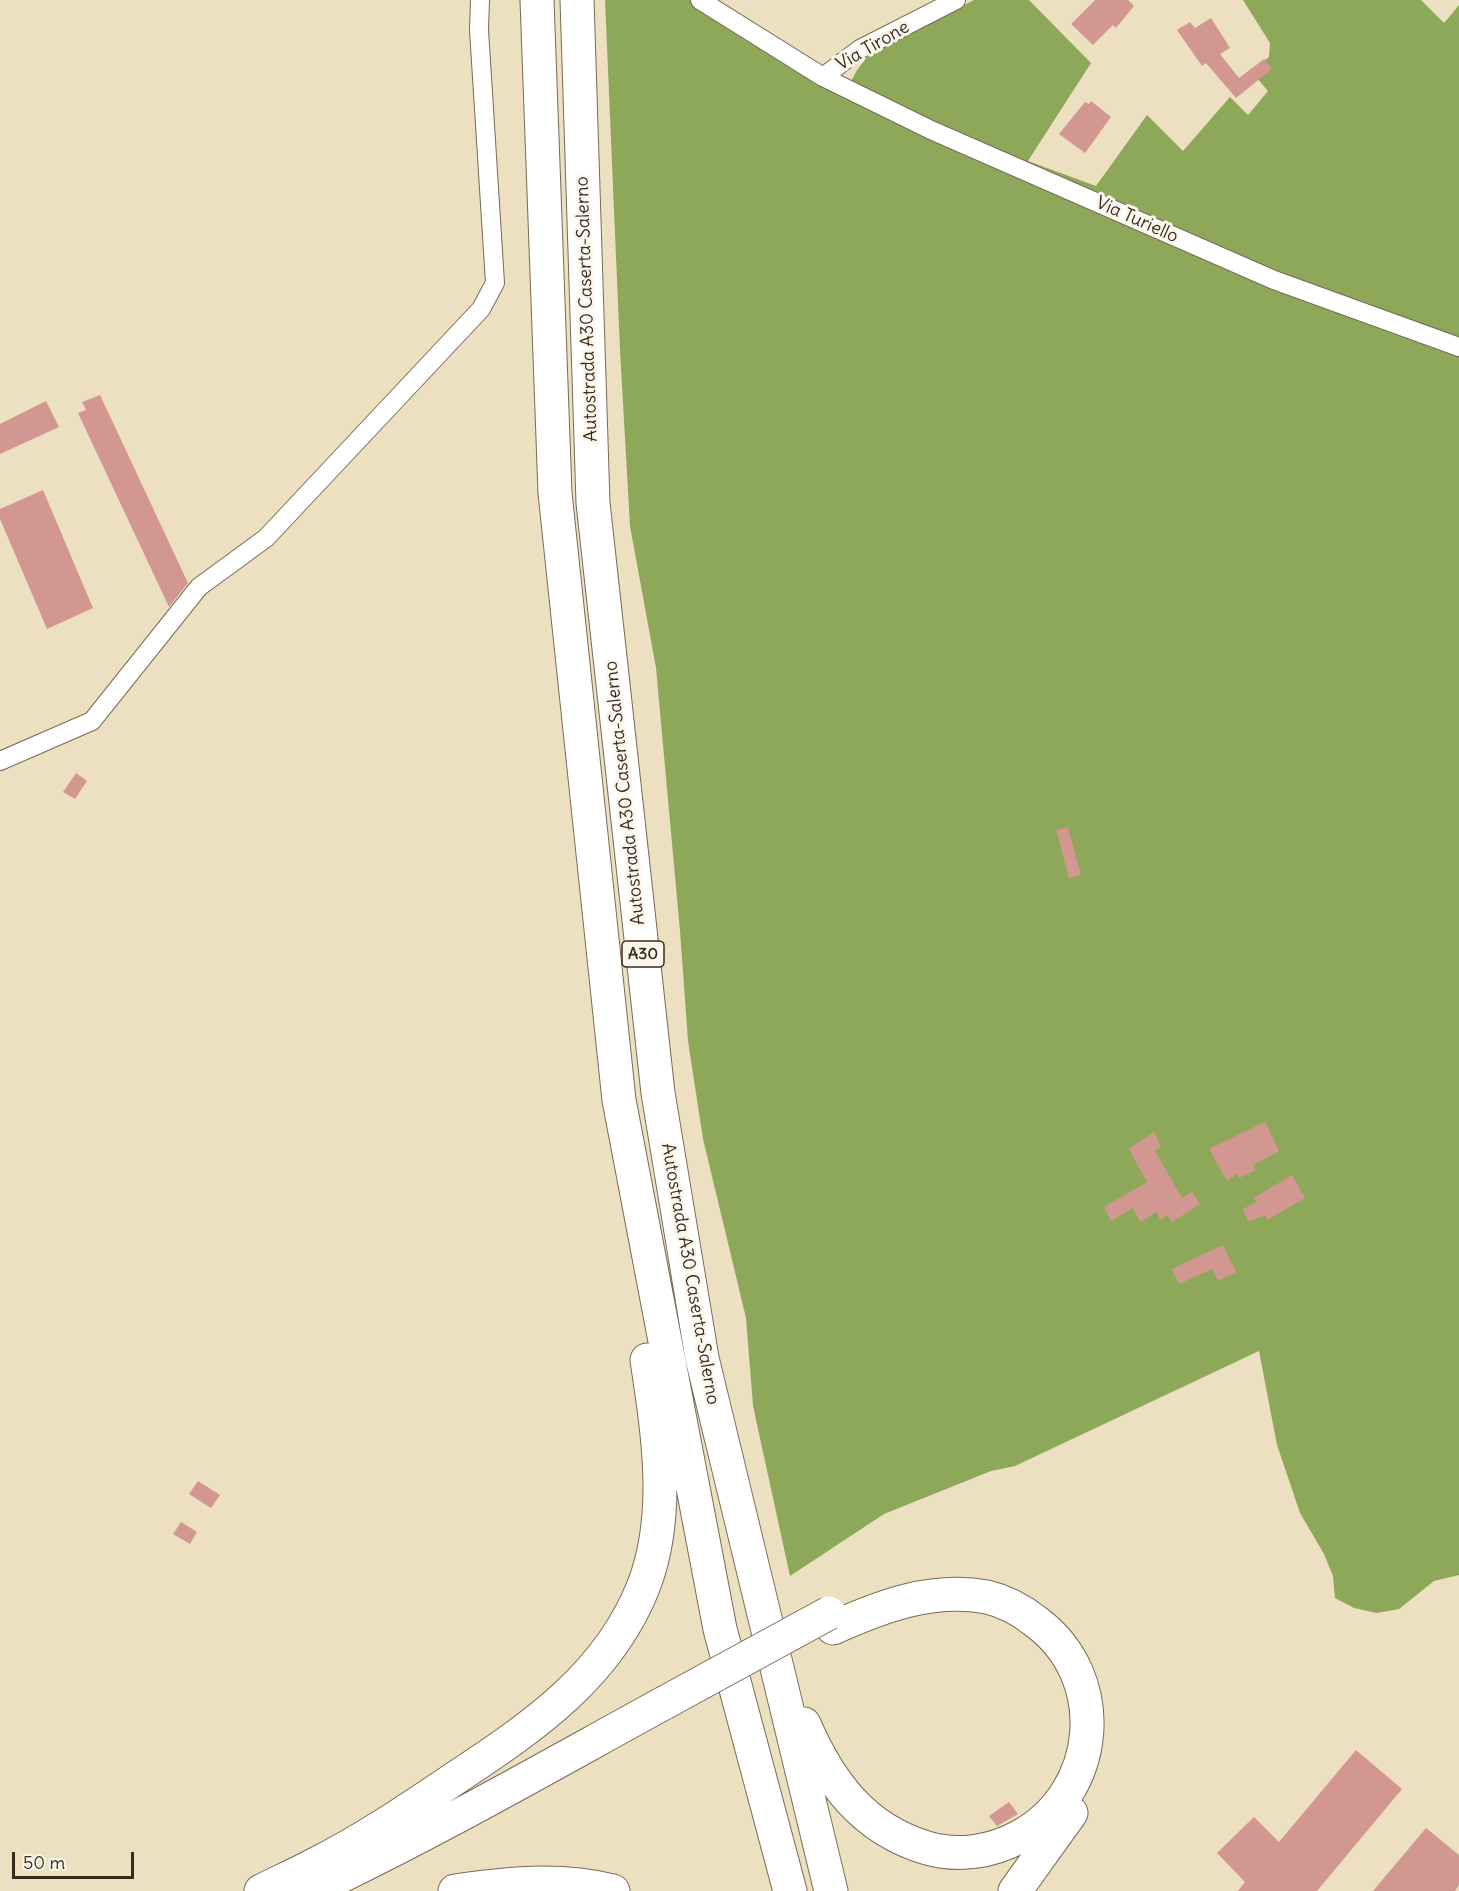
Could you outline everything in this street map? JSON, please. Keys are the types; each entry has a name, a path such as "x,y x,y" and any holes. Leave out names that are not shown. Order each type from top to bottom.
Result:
{"highway":[{"name":"Autostrada A30 Caserta-Salerno","path":"537,0 555,493 619,1100 720,1629 790,1891"},
{"name":"Autostrada A30 Caserta-Salerno","path":"577,0 593,503 658,1093 702,1358 831,1891"},
{"path":"261,1891 316,1864 377,1828 516,1739 586,1677 615,1643 644,1584 651,1560 659,1505 660,1473 654,1409 633,1250 634,1177"},
{"path":"702,1358 734,1449 790,1680 817,1754 834,1781 854,1805 880,1827 910,1843 942,1853 975,1852 1005,1845 1033,1830 1051,1815 1065,1797 1077,1774 1088,1726 1087,1704 1080,1680 1060,1645 1044,1627 1011,1605 988,1598 940,1595 915,1598 831,1620"},
{"path":"343,1891 442,1841 666,1711 882,1591 941,1580 966,1580 1017,1591 1056,1617 1074,1636 1088,1660 1097,1684 1102,1709 1103,1732 1099,1757 1091,1779 1077,1804 1015,1891"},
{"path":"310,1891 370,1863 666,1711"},
{"path":"455,1891 534,1882 564,1883 613,1891"}],"street":[{"path":"0,761 92,721 199,587 266,538 481,309 495,283 478,30 480,0"},
{"name":"Via Turiello","path":"700,0 823,76 931,130 1274,280 1459,347"},
{"name":"Via Tirone","path":"823,76 860,50 956,0"}],"green space":[{"path":"605,0 697,0 845,93 857,70 871,52 974,0 1029,0 1091,63 1028,161 1096,186 1147,115 1183,151 1230,97 1248,115 1268,91 1251,71 1269,57 1270,43 1243,0 1421,0 1444,23 1459,5 1459,1575 1434,1581 1399,1609 1377,1613 1354,1608 1335,1598 1333,1576 1324,1554 1300,1513 1277,1445 1259,1351 1015,1466 991,1471 884,1514 790,1576 753,1406 746,1318 703,1139 688,1041 656,668 630,526"}],"building":[{"path":"1095,0 1128,0 1134,6 1116,28 1113,25 1093,45 1071,24"},
{"path":"1211,18 1230,48 1220,54 1239,78 1264,59 1272,69 1236,98 1206,63 1202,66 1177,30 1190,22 1195,28"},
{"path":"1091,101 1111,117 1085,153 1059,134 1085,102 1089,104"},
{"path":"100,395 188,583 169,607 78,413 86,410 82,402"},
{"path":"46,401 59,427 0,454 0,424"},
{"path":"43,490 93,608 47,629 0,519 0,509"},
{"path":"76,773 87,781 75,799 63,792"},
{"path":"1068,827 1081,875 1069,878 1056,830"},
{"path":"1265,1122 1279,1151 1253,1165 1256,1170 1239,1178 1237,1174 1227,1181 1209,1149"},
{"path":"1154,1132 1161,1147 1155,1151 1182,1198 1192,1192 1200,1204 1172,1222 1167,1215 1160,1220 1157,1212 1140,1222 1133,1208 1111,1221 1104,1207 1147,1182 1129,1149"},
{"path":"1292,1175 1305,1198 1267,1220 1265,1215 1248,1222 1243,1209 1257,1202 1254,1198"},
{"path":"1223,1245 1236,1272 1218,1281 1212,1269 1179,1284 1172,1269"},
{"path":"198,1481 220,1495 211,1508 189,1494"},
{"path":"181,1522 197,1532 190,1544 173,1534"},
{"path":"1356,1750 1402,1789 1317,1891 1238,1891 1245,1882 1217,1853 1254,1817 1279,1842"},
{"path":"1009,1802 1018,1814 997,1826 989,1816"},
{"path":"1426,1828 1459,1855 1459,1885 1455,1891 1373,1891"}]}
